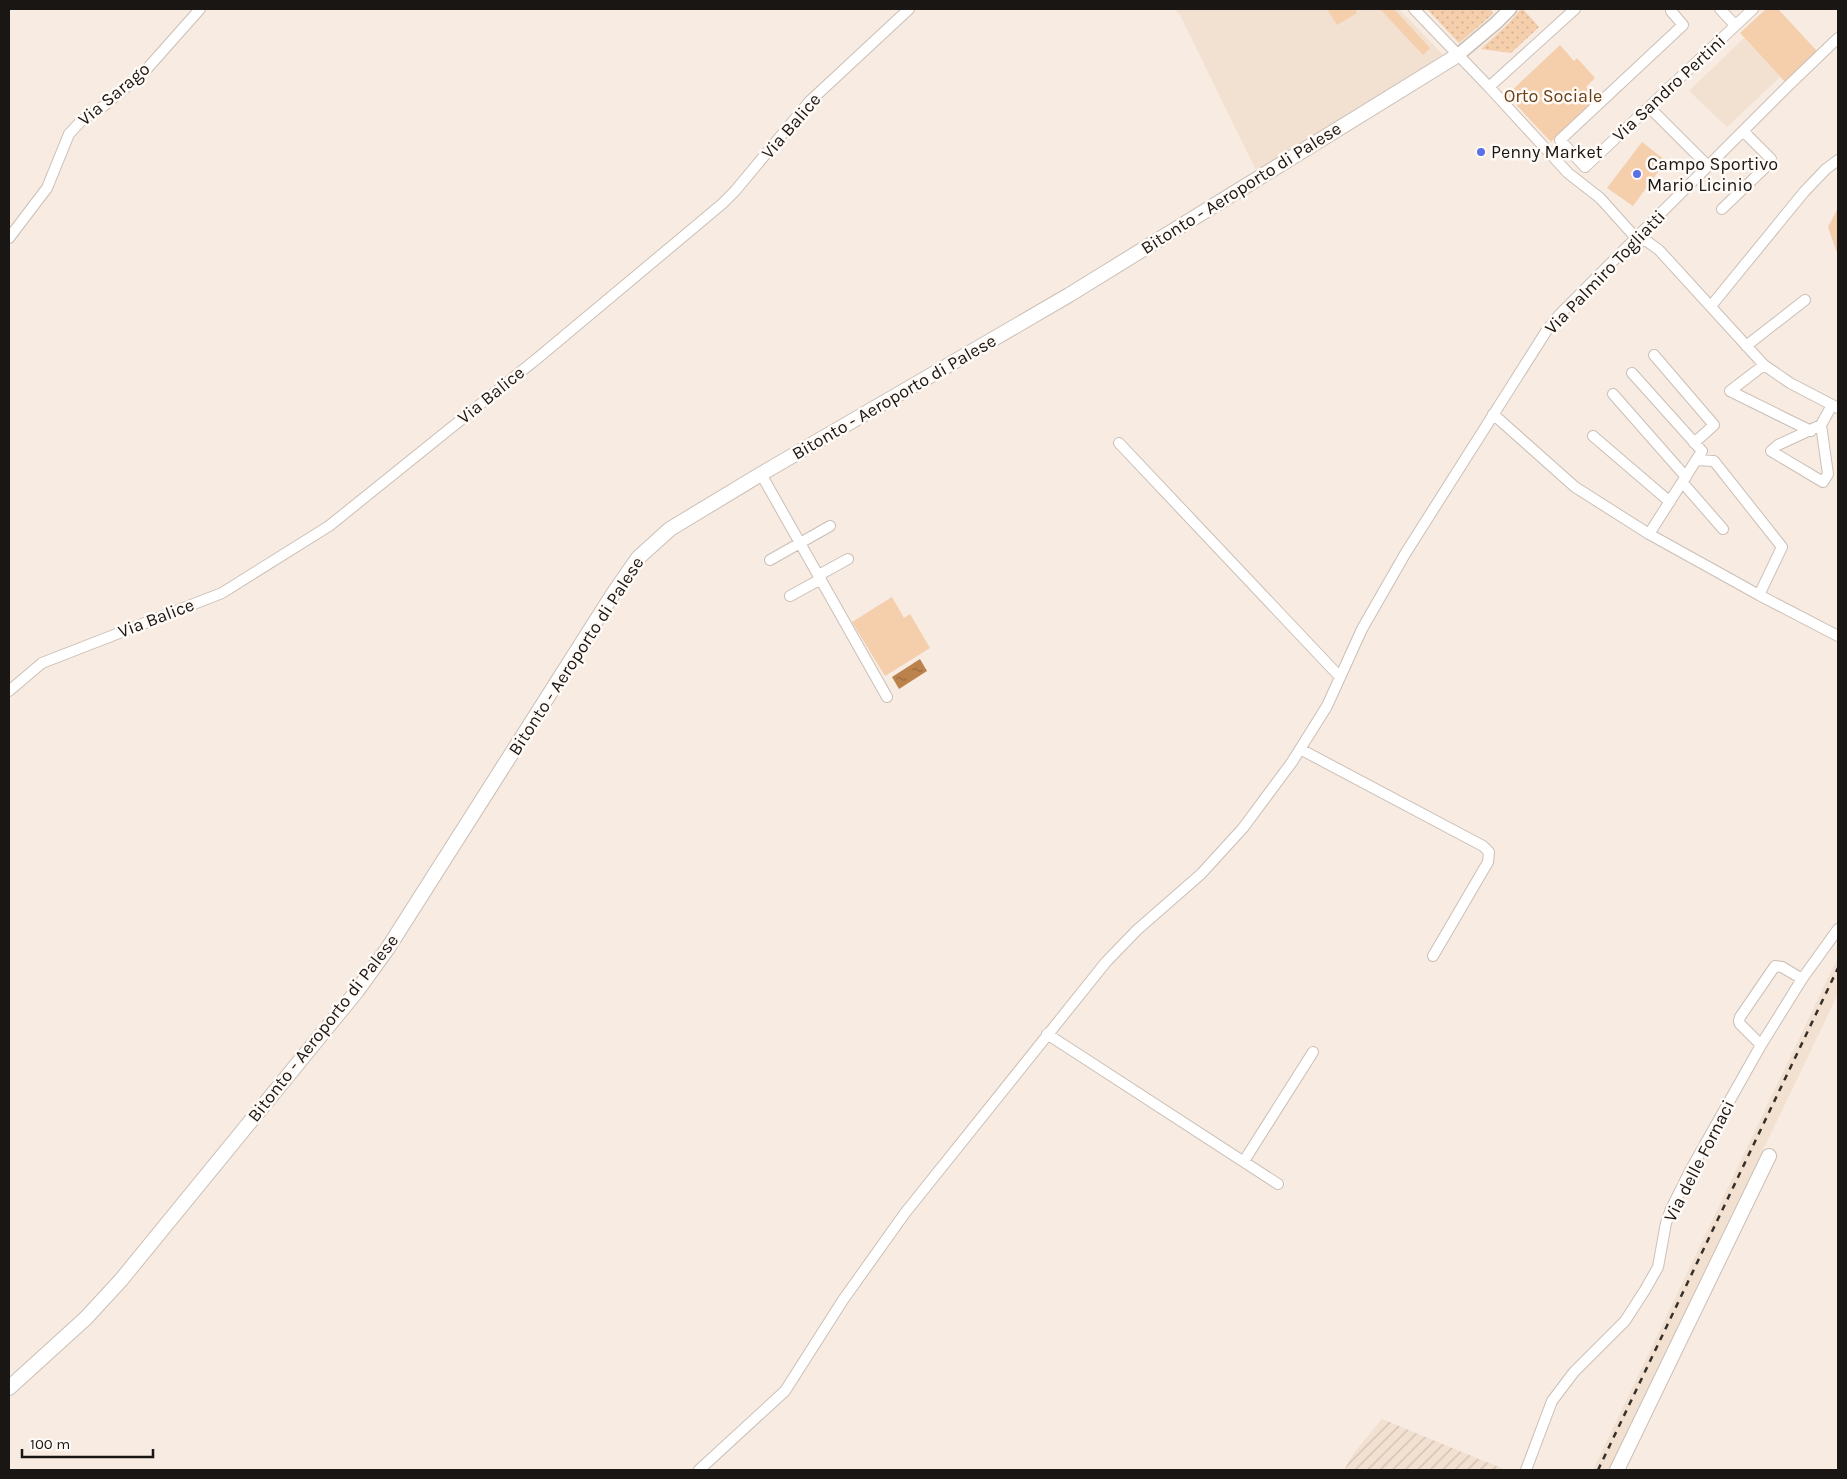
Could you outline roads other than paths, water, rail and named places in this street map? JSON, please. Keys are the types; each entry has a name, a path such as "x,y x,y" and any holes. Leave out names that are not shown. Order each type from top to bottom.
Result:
{"main road":[{"name":"Bitonto - Aeroporto di Palese","path":"9,1388 86,1318 121,1280 357,991 388,948 638,558 670,529 1069,295 1458,55"},
{"path":"1617,1470 1768,1156"}],"street":[{"name":"Via Sarago","path":"9,238 47,188 68,134 81,121 106,105 145,70 200,9"},
{"name":"Via Balice","path":"9,691 42,662 222,593 329,526 722,204 736,191 810,102 909,9"},
{"path":"1414,9 1568,173 1600,198 1636,238 1648,242 1659,250 1764,365 1790,383 1835,406 1821,425 1778,445 1771,452 1824,482 1828,474 1821,425"},
{"path":"1458,55 1510,9"},
{"path":"1489,87 1575,9"},
{"path":"1720,9 1735,25"},
{"name":"Via Sandro Pertini","path":"1671,11 1683,25 1560,140 1586,167 1753,9"},
{"name":"Via Palmiro Togliatti","path":"699,1470 785,1391 843,1300 905,1212 1106,962 1137,930 1201,874 1243,828 1300,749 1327,706 1362,629 1405,554 1547,330 1560,314 1838,38"},
{"path":"1649,107 1708,166"},
{"path":"1722,209 1771,162 1771,159 1743,132"},
{"path":"1711,306 1804,192 1826,169 1838,160"},
{"path":"1746,346 1805,300"},
{"path":"1654,355 1714,426 1694,443"},
{"path":"1764,365 1730,391 1811,431"},
{"path":"1632,373 1702,451 1649,534"},
{"path":"1613,394 1684,479 1723,530"},
{"path":"1493,414 1575,486 1649,534 1838,636"},
{"path":"1594,436 1670,502"},
{"path":"1119,443 1340,677"},
{"path":"1696,460 1714,461 1782,547 1759,595"},
{"path":"761,474 887,696"},
{"path":"770,560 830,526"},
{"path":"790,596 848,559"},
{"path":"1300,749 1483,846 1488,852 1488,862 1433,956"},
{"name":"Via delle Fornaci","path":"1526,1470 1552,1401 1574,1372 1625,1321 1645,1290 1658,1267 1666,1223 1671,1209 1761,1045 1802,978 1838,929"},
{"path":"1761,1045 1740,1024 1740,1017 1775,966 1782,967 1802,978"},
{"path":"1047,1034 1278,1184"},
{"path":"1244,1161 1314,1052"}],"water":[{"path":"920,659 927,671 899,689 892,677"}],"railway":[{"path":"1598,1470 1838,968"}],"place":[{"name":"Penny Market","path":"1481,152"},
{"name":"Campo Sportivo Mario Licinio","path":"1637,174"}],"park label":[{"name":"Orto Sociale","path":"1553,96"}]}
